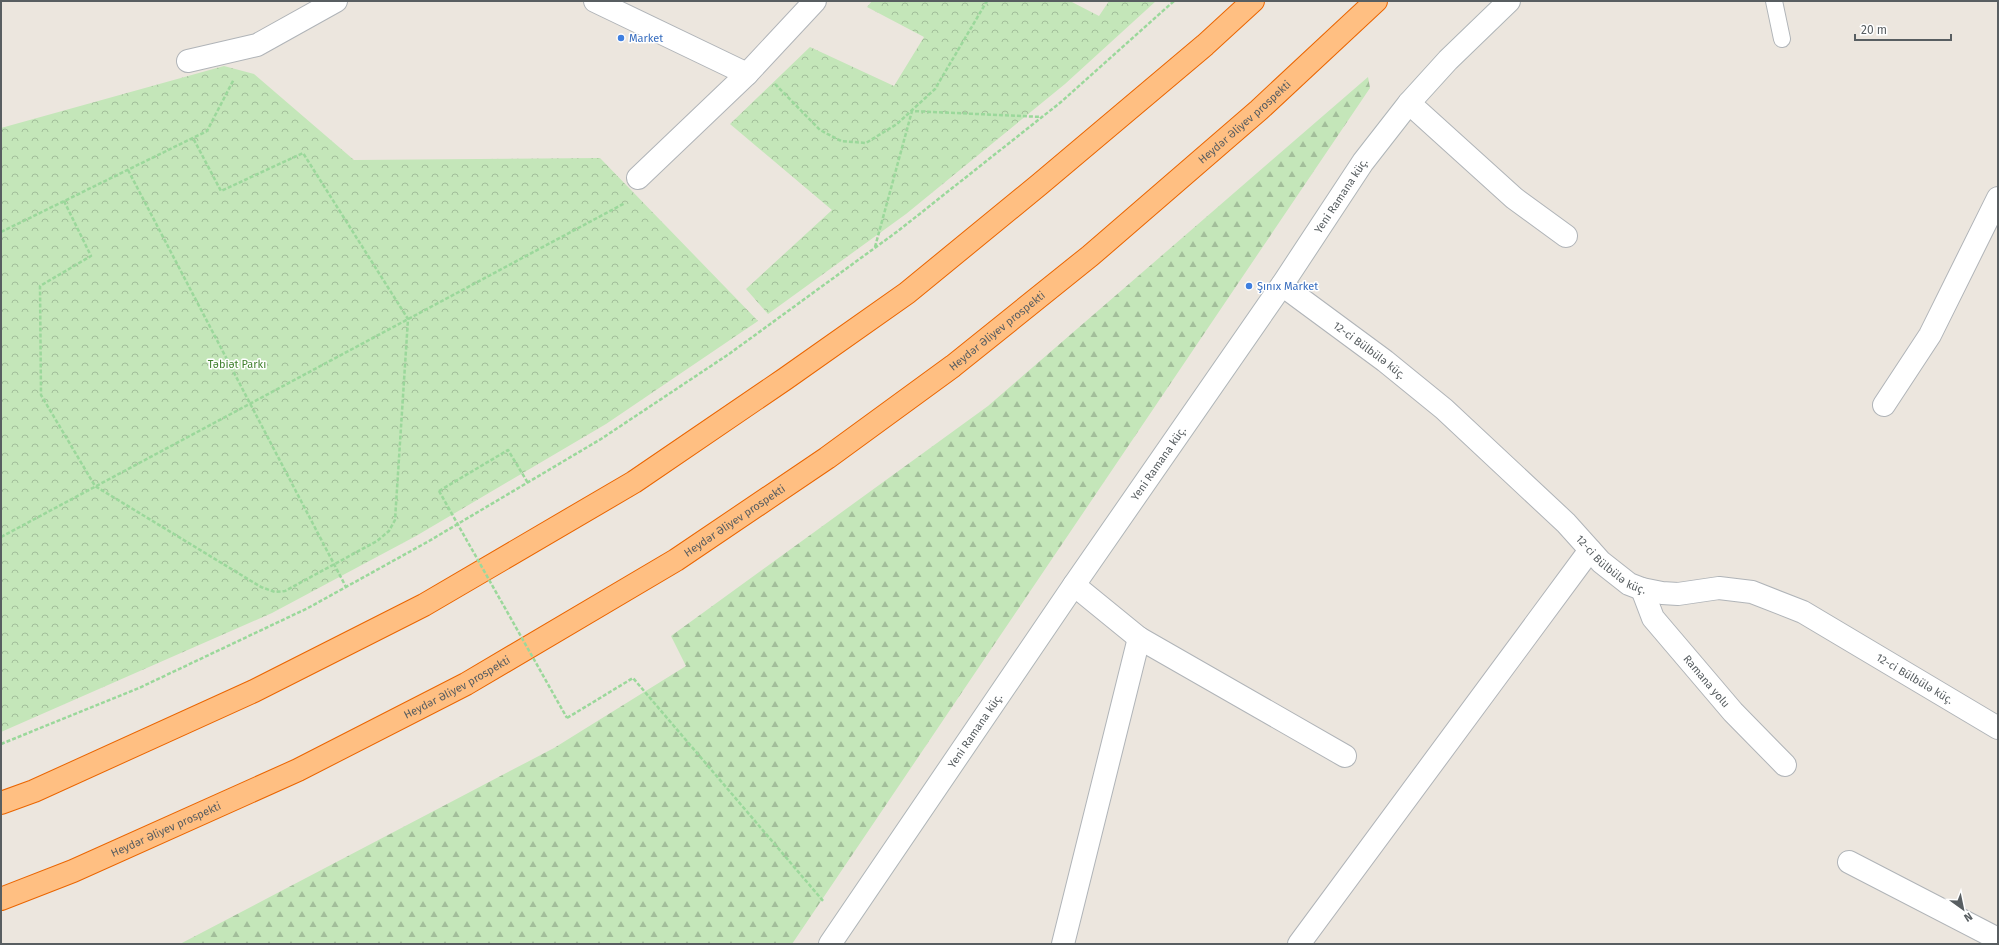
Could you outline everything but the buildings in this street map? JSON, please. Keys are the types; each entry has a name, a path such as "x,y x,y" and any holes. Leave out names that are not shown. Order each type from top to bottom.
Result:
{"highway":[{"path":"1,803 34,791 254,691 416,609 634,482 785,379 907,293 1052,174 1205,45 1254,1"},
{"name":"Heydər Əliyev prospekti","path":"1,899 73,872 298,770 466,684 676,560 827,458 953,366 1090,256 1259,110 1376,1"}],"street":[{"path":"595,1 746,74"},
{"path":"638,178 746,74 814,1"},
{"name":"Yeni Ramana küç.","path":"830,944 1074,586 1282,285 1363,162 1408,103 1448,60 1509,1"},
{"path":"188,61 257,45 329,2"},
{"path":"1408,103 1514,198 1566,236"},
{"path":"1884,405 1930,335 1998,198"},
{"name":"12-ci Bülbülə küç.","path":"1282,285 1386,362 1444,409 1566,523 1590,550 1614,573 1629,584 1642,590 1678,594 1719,588 1752,592 1803,612 1998,728"},
{"path":"1299,944 1590,550"},
{"path":"1074,586 1139,638 1345,756"},
{"name":"Ramana yolu","path":"1642,590 1646,604 1657,623 1733,712 1785,765"},
{"path":"1063,944 1139,638"},
{"path":"1850,862 1998,939"}],"lane":[{"path":"1774,1 1782,39"}],"path":[{"path":"746,74 774,82 820,130 841,141 866,143 898,124 935,89 987,1"},
{"path":"1,744 139,688 308,608 528,483 601,439 729,354 875,248 1042,117 1174,1"},
{"path":"1,232 207,131 235,77"},
{"path":"912,111 1042,117"},
{"path":"875,248 912,111"},
{"path":"64,201 91,256 40,286 41,395 95,486 261,587 275,592 285,591 334,566 377,541 390,531 395,520 408,319 303,153 221,191 193,138"},
{"path":"128,170 346,587"},
{"path":"1,537 630,200"},
{"path":"528,483 508,450 438,491 567,718 633,678 843,925"}],"green space":[{"path":"872,1 1070,1 1099,16 1109,1 1156,1 1065,84 906,214 768,314 746,289 832,210 730,124 810,47 894,86 924,37 867,7"},
{"name":"Təbiət Parkı","path":"224,66 254,74 354,160 600,158 758,321 606,424 416,536 272,613 1,732 1,128"},
{"path":"1368,77 1370,88 792,944 180,944 554,748 686,666 671,636 988,406"}],"place":[{"name":"Market","path":"621,38"},
{"name":"Şınıx Market","path":"1249,286"}]}
